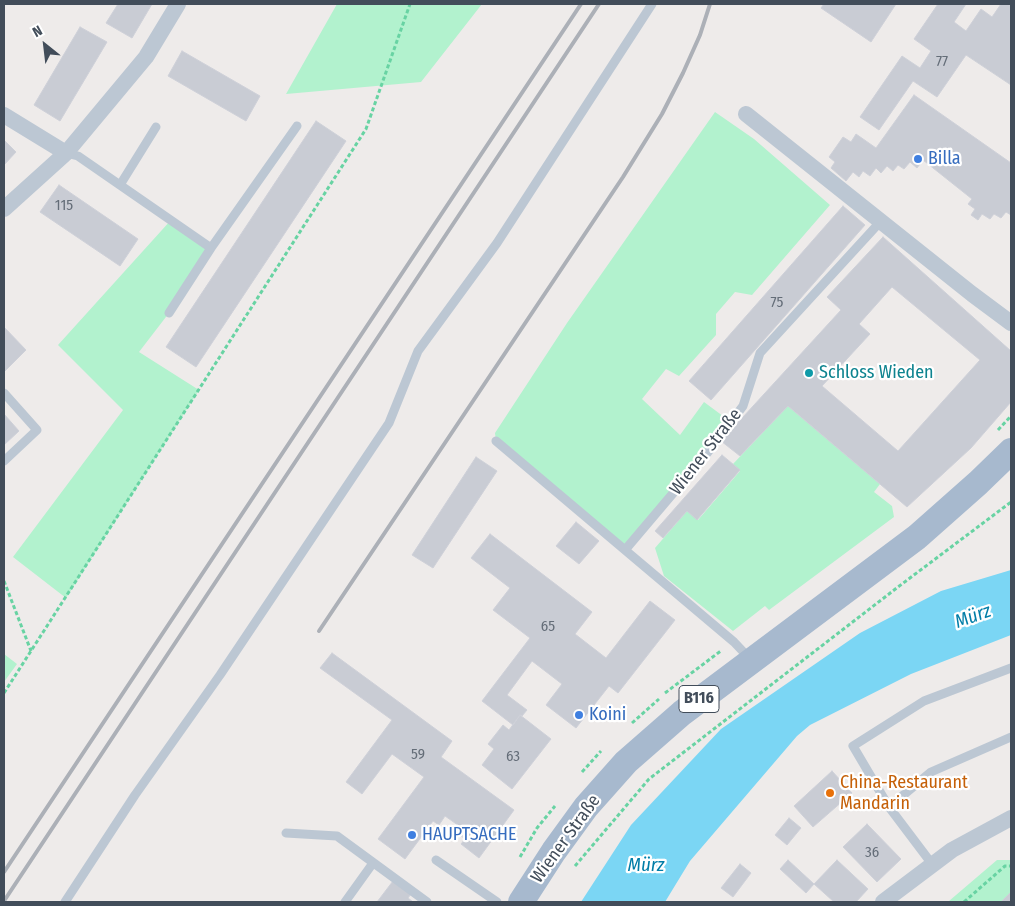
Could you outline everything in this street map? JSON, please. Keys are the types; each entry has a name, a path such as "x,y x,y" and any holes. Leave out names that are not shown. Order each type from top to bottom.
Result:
{"main road":[{"name":"Wiener Straße","path":"521,902 554,851 586,807 626,762 682,712 917,537 1011,451"}],"street":[{"path":"4,210 66,153 146,57 178,4"},
{"path":"746,114 1011,323"},
{"path":"4,115 66,153"},
{"path":"883,902 952,850 1011,818"}],"lane":[{"path":"65,902 135,795 220,675 383,431 418,351 497,243 652,4"},
{"path":"169,313 211,248 297,126"},
{"path":"120,185 156,127"},
{"path":"66,153 78,156 211,248"},
{"name":"Wiener Straße","path":"625,550 708,452 743,406 760,353 881,221"},
{"path":"4,393 37,430 4,461"},
{"path":"496,441 734,642 751,660"},
{"path":"932,864 889,807 853,746 924,701 1011,668"},
{"path":"889,807 931,772 1011,737"},
{"path":"286,833 337,836 427,902"},
{"path":"436,860 497,902"},
{"path":"345,902 373,863"}],"path":[{"path":"4,693 366,129 410,4"},
{"path":"571,871 649,779 1011,502"},
{"path":"4,581 31,651"},
{"path":"964,902 1005,866 1011,866"}],"green space":[{"path":"337,4 482,4 421,82 286,94"},
{"path":"715,112 754,139 830,205 752,295 735,292 716,314 716,335 679,376 666,369 642,399 680,435 704,402 731,422 625,550 496,441 495,433 567,323"},
{"path":"171,220 211,248 169,313 139,352 199,390 66,598 13,557 123,410 58,345"},
{"path":"788,406 880,484 874,492 892,506 894,517 769,610 765,606 733,631 664,576 655,548 687,511 698,520 740,471 733,464"},
{"path":"4,654 17,664 4,682"},
{"path":"997,860 1011,860 1011,902 949,901"}],"water":[{"name":"Mürz","path":"1011,570 1011,635 911,674 810,725 797,736 690,861 665,902 581,902 631,825 721,729 860,633 941,591"}],"building":[{"path":"118,4 152,4 132,38 106,23"},
{"path":"824,4 896,4 871,42 821,8"},
{"path":"938,4 966,4 954,22 966,31 981,9 992,17 1001,4 1011,4 1011,85 966,55 937,97 913,81 879,130 860,117 902,56 920,68 931,51 914,39"},
{"path":"80,27 107,42 60,121 34,105"},
{"path":"182,51 260,96 246,121 168,76"},
{"name":"Billa","path":"914,95 1011,163 1011,215 1006,212 1001,218 994,214 990,219 982,214 978,220 971,215 975,209 968,204 972,199 923,160 917,168 910,162 904,169 898,165 893,171 887,166 881,173 876,168 870,176 863,171 859,177 853,172 846,181 831,168 835,162 829,157 843,137 851,142 856,134 876,148"},
{"path":"316,121 346,141 196,367 166,347"},
{"path":"4,140 16,152 4,165"},
{"path":"59,185 138,239 120,266 40,212"},
{"path":"843,206 865,225 711,400 689,381"},
{"name":"Schloss Wieden","path":"883,237 1011,351 1011,402 971,448 907,507 788,406 740,456 721,441 841,310 827,297","holes":["892,287 980,360 898,451 822,386 870,334 859,324"]},
{"path":"4,327 26,350 4,372"},
{"path":"4,414 19,431 4,445"},
{"path":"722,455 740,470 697,520 687,511 663,538 655,531"},
{"path":"476,457 497,471 433,568 412,555"},
{"path":"576,522 599,541 579,564 556,546"},
{"path":"490,534 592,612 575,634 606,658 650,601 675,620 618,693 609,686 576,728 546,705 562,684 532,661 507,695 527,710 522,716 520,715 513,725 482,701 530,638 493,610 510,588 471,558"},
{"path":"332,653 452,741 441,757 514,810 479,858 461,844 465,839 457,833 462,828 445,816 439,825 433,821 405,859 378,839 424,777 392,754 362,794 346,782 392,720 320,668"},
{"path":"520,715 551,739 512,789 482,765 494,749 488,744 503,725 509,730"},
{"path":"832,771 852,793 813,827 794,806"},
{"path":"789,818 801,828 787,845 775,835"},
{"path":"867,824 901,859 877,882 843,847"},
{"path":"788,860 814,884 806,893 780,869"},
{"path":"837,860 868,889 856,902 834,902 814,884"},
{"path":"740,864 751,873 733,897 721,888"},
{"path":"393,881 411,894 408,898 413,902 377,902"},
{"path":"1011,892 1011,902 1001,902"}],"railway":[{"path":"4,872 581,4"},
{"path":"4,901 599,4"},
{"path":"319,631 623,177 662,114 683,73 700,35 710,4"}],"place":[{"name":"Billa","path":"918,159"},
{"name":"Schloss Wieden","path":"809,373"},
{"name":"Koini","path":"579,715"},
{"name":"China-Restaurant Mandarin","path":"830,793"},
{"name":"HAUPTSACHE","path":"412,835"}]}
